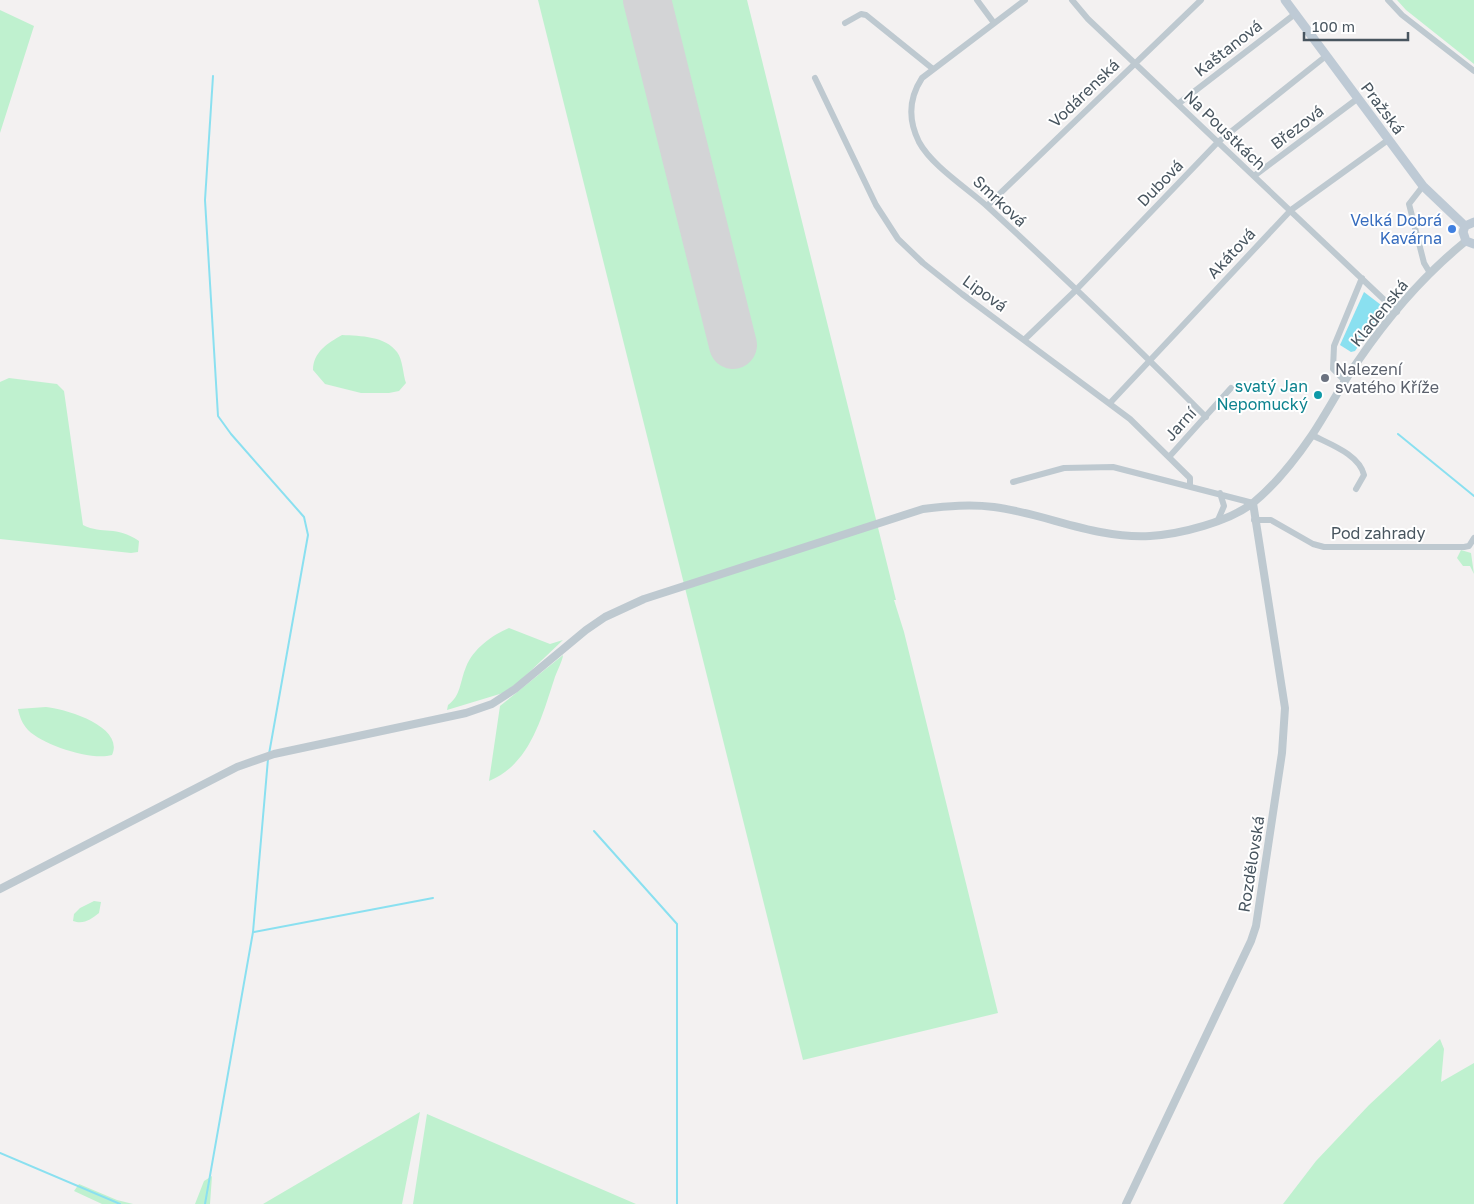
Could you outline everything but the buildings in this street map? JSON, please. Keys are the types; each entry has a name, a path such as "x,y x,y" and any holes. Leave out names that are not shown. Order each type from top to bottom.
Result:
{"main road":[{"name":"Pražská","path":"1285,0 1422,186 1470,224"},
{"path":"1470,224 1463,232 1470,243"}],"street":[{"path":"977,0 994,24"},
{"name":"Smrková","path":"1025,0 922,78 914,89 911,110 913,126 920,144 932,159 987,206 1206,417"},
{"name":"Na Poustkách","path":"1072,0 1088,19 1397,312"},
{"name":"Vodárenská","path":"987,206 1201,0"},
{"path":"1388,0 1402,15 1474,71"},
{"path":"845,23 861,14 866,15 933,69"},
{"name":"Kaštanová","path":"1178,104 1295,14"},
{"name":"Dubová","path":"1024,340 1075,291 1218,142 1326,56"},
{"name":"Lipová","path":"815,78 876,205 898,239 931,269 1130,418 1190,478 1190,486"},
{"name":"Březová","path":"1254,176 1357,99"},
{"name":"Akátová","path":"1110,403 1290,210 1388,140"},
{"path":"1422,186 1409,204 1424,263 1430,273"},
{"name":"Kladenská","path":"0,889 238,767 274,754 466,713 492,704 515,689 586,630 605,617 644,599 923,509 959,504 996,507 1107,534 1150,536 1186,531 1218,520 1252,503 1292,463 1312,435 1359,359 1397,312 1430,273 1470,243"},
{"path":"1345,381 1333,369 1334,346 1362,278"},
{"name":"Jarní","path":"1169,457 1231,388"},
{"path":"1312,435 1339,449 1360,466 1364,475 1356,489"},
{"path":"1013,482 1064,468 1113,467 1220,493 1252,503"},
{"path":"1218,520 1224,506 1220,493"},
{"name":"Rozdělovská","path":"1126,1204 1251,941 1256,926 1282,753 1285,708 1252,503"},
{"name":"Pod zahrady","path":"1254,520 1271,520 1313,544 1324,547 1464,547 1469,546 1474,538"}],"green space":[{"path":"538,0 747,0 896,600 894,600 904,632 998,1013 803,1060"},
{"path":"1397,0 1474,0 1474,64 1406,10"},
{"path":"0,10 34,26 0,133"},
{"path":"342,335 372,338 392,347 401,359 406,383 399,391 389,393 361,393 325,384 313,370 316,358 322,349"},
{"path":"9,378 57,384 64,391 83,525 131,536 139,541 138,552 131,553 0,539 0,382"},
{"path":"1461,550 1471,553 1474,574 1470,566 1463,566 1457,558"},
{"path":"509,628 550,644 563,640 520,681 503,693 447,710 448,705 458,693 466,667 473,654 490,639"},
{"path":"563,655 539,725 532,739 515,764 489,781 500,706"},
{"path":"46,707 79,715 102,728 110,736 114,745 112,755 92,756 80,754 35,736 24,725 18,709"},
{"path":"94,901 101,902 99,913 84,922 73,921 74,914 80,908"},
{"path":"1440,1039 1444,1049 1441,1082 1474,1063 1474,1204 1283,1204 1316,1161 1369,1105"},
{"path":"420,1112 402,1204 263,1204"},
{"path":"427,1114 636,1204 413,1204"},
{"path":"212,1176 210,1204 195,1204 204,1181"},
{"path":"79,1184 117,1200 133,1204 102,1204 74,1191"}],"water":[{"path":"1364,292 1385,308 1355,351 1351,352 1340,345"}],"waterway":[{"path":"213,76 205,200 218,416 231,434 304,517 308,535 269,754"},
{"path":"1398,434 1474,496"},
{"path":"205,1204 253,932 268,759"},
{"path":"594,831 677,924 677,1204"},
{"path":"254,932 433,898"},
{"path":"0,1153 120,1204"}],"runway":[{"path":"647,0 733,345"}],"place":[{"name":"Velká Dobrá Kavárna","path":"1452,229"},
{"name":"Nalezení svatého Kříže","path":"1325,378"},
{"name":"svatý Jan Nepomucký","path":"1318,395"}]}
